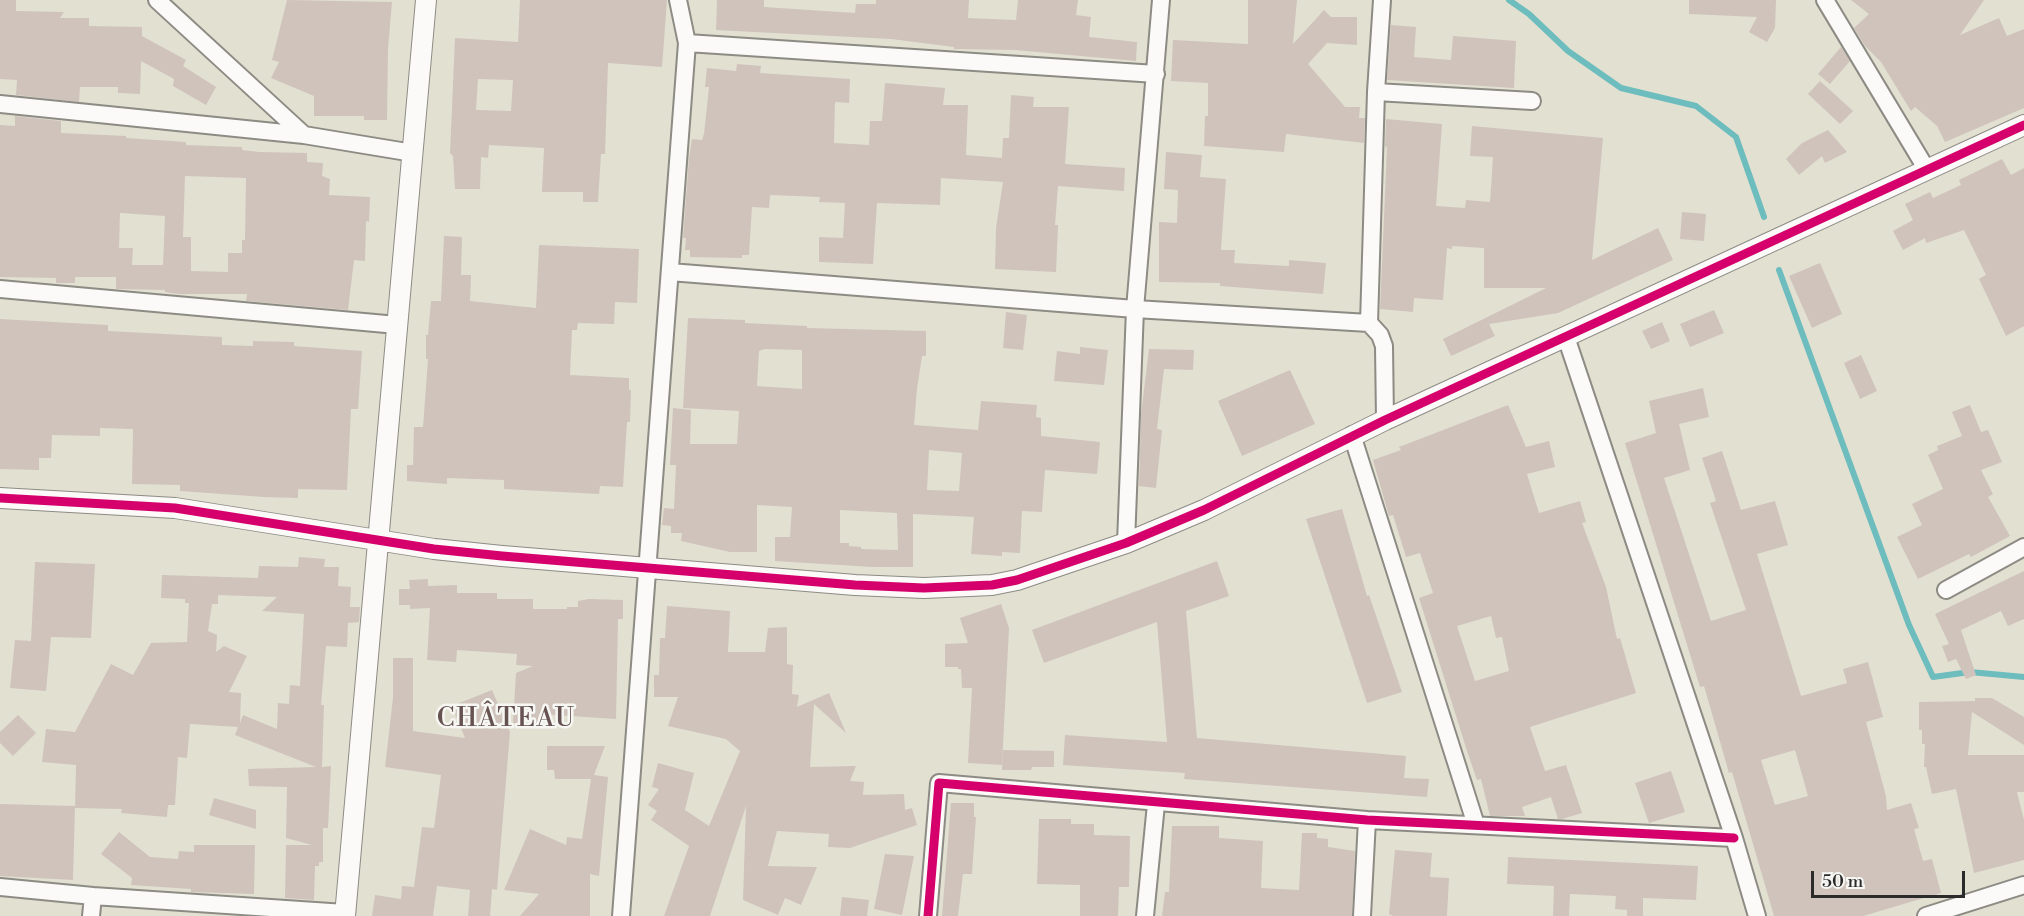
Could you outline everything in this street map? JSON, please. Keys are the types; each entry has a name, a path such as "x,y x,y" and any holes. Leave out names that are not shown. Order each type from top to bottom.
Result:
{"street":[{"path":"157,0 304,135"},
{"path":"0,887 345,914 426,0"},
{"path":"621,916 687,43 678,0"},
{"path":"1126,543 1135,309 1161,0"},
{"path":"1369,323 1376,92 1382,0"},
{"path":"1825,0 1928,170"},
{"path":"687,43 1156,74"},
{"path":"1376,92 1532,101"},
{"path":"0,104 304,135 413,153"},
{"path":"0,498 175,508 377,540 502,556 855,585 971,587 1017,580 1126,543 1204,510 1352,435 2024,124"},
{"path":"670,272 1135,309 1369,323 1380,335 1384,346 1385,420"},
{"path":"0,289 397,325"},
{"path":"1566,337 1734,837 1757,916"},
{"path":"1352,435 1476,825"},
{"path":"1946,590 2024,547"},
{"path":"928,916 939,783 1156,804 1367,820 1734,837"},
{"path":"1145,916 1156,804"},
{"path":"1362,916 1367,820"},
{"path":"1926,916 2024,885"},
{"path":"91,916 93,896"}],"building":[{"path":"0,0 16,0 16,11 64,12 60,18 89,18 89,26 142,27 142,36 186,60 183,66 216,87 206,105 173,86 174,79 141,61 140,94 118,93 118,87 80,87 79,102 16,95 17,80 0,79"},
{"path":"287,0 392,2 388,49 387,120 364,120 364,116 314,116 314,96 271,78 279,62 272,60"},
{"path":"520,0 667,0 662,67 608,63 605,154 601,154 598,202 583,202 583,192 542,192 544,148 489,145 488,158 481,157 480,189 455,189 453,156 450,153 455,38 518,42","holes":["478,79 513,80 511,111 476,110"]},
{"path":"717,0 764,0 764,7 855,13 856,4 876,4 876,0 969,0 968,18 1016,20 1018,0 1078,0 1076,15 1091,17 1089,37 1137,42 1136,61 1015,50 954,49 954,47 891,39 716,30"},
{"path":"1248,0 1297,0 1293,44 1324,10 1331,17 1357,17 1357,45 1327,43 1308,64 1345,107 1360,107 1359,118 1365,118 1364,143 1286,134 1284,152 1204,146 1205,116 1208,116 1208,83 1171,81 1173,40 1248,44"},
{"path":"1689,0 1776,0 1775,28 1767,42 1749,32 1757,17 1689,14"},
{"path":"1851,0 1984,0 1960,35 1999,18 2007,36 2024,29 2024,108 1945,142 1937,126 1915,107 1911,111 1881,62 1865,46 1854,28 1869,14"},
{"path":"1391,25 1416,27 1414,57 1451,60 1453,36 1516,41 1514,88 1387,80"},
{"path":"1841,47 1850,61 1830,84 1818,74"},
{"path":"737,64 761,66 760,73 850,79 849,103 835,102 834,143 869,145 870,121 882,121 885,83 945,88 943,105 968,105 966,155 1002,158 1003,138 1009,138 1011,95 1034,97 1033,107 1069,107 1065,164 1125,168 1124,191 1058,186 1055,225 1058,225 1056,272 995,269 996,228 1003,182 941,178 940,205 877,203 873,264 819,262 819,237 843,238 845,203 819,202 820,197 770,195 769,208 752,207 749,255 742,255 742,258 690,257 690,250 685,250 686,238 683,238 689,158 692,139 702,140 704,134 709,87 705,87 707,68 736,71"},
{"path":"1820,81 1853,111 1840,124 1808,94"},
{"path":"15,116 61,121 61,133 126,136 126,138 186,142 186,145 242,147 242,150 259,152 307,153 307,162 323,163 322,176 330,179 329,195 370,197 369,222 366,221 365,261 354,260 348,310 246,301 247,294 179,294 165,292 165,290 116,289 116,277 75,277 75,283 56,283 56,278 0,277 0,125 15,126","holes":["185,176 246,178 245,240 242,240 242,253 228,253 228,272 191,271 191,237 183,237","120,213 165,216 163,265 132,265 133,248 119,248"]},
{"path":"1386,119 1442,124 1436,206 1465,208 1466,200 1490,202 1493,157 1470,156 1472,126 1603,138 1592,260 1658,228 1673,260 1558,313 1489,324 1495,336 1451,356 1443,339 1546,288 1484,288 1484,248 1452,246 1452,249 1447,248 1443,300 1414,298 1413,312 1380,309 1387,148 1385,146"},
{"path":"1828,130 1847,152 1825,163 1822,156 1799,175 1786,159 1802,143"},
{"path":"1166,152 1202,155 1200,177 1226,179 1221,250 1235,250 1234,263 1289,266 1289,260 1326,263 1323,294 1220,286 1220,283 1159,282 1159,222 1177,223 1178,190 1164,189"},
{"path":"2002,159 2011,175 2024,168 2024,326 2006,336 1979,279 1986,275 1964,230 1926,243 1925,238 1903,250 1893,231 1913,220 1905,204 1930,192 1933,198 1961,185 1959,180"},
{"path":"1682,212 1706,214 1704,241 1680,239"},
{"path":"444,236 462,237 461,275 471,275 470,301 536,308 539,245 639,249 637,303 615,302 614,324 578,323 577,330 572,330 570,375 629,378 630,422 627,422 623,487 600,486 599,494 504,489 504,480 447,478 447,484 407,481 407,465 413,465 414,427 423,427 428,359 426,359 426,335 428,335 431,301 441,301"},
{"path":"1820,263 1842,314 1812,328 1789,276"},
{"path":"1714,310 1724,333 1690,347 1680,324"},
{"path":"1006,312 1027,315 1023,350 1003,348"},
{"path":"688,318 745,320 745,323 807,326 807,328 926,331 926,356 922,356 914,425 978,430 981,401 1037,405 1036,417 1041,418 1041,436 1100,442 1097,474 1045,470 1042,512 1022,511 1020,553 1002,552 1002,556 971,554 974,517 913,514 913,567 775,561 775,537 790,537 792,507 757,505 757,552 730,552 681,541 682,533 671,533 671,526 662,525 664,508 674,509 676,465 670,465 673,408 691,410 690,444 737,444 739,411 683,408","holes":["765,349 802,350 802,389 757,386 759,351","929,450 962,453 959,491 927,490","840,510 897,513 898,550 861,549 861,547 849,546 849,543 840,543"]},
{"path":"0,319 108,325 108,331 222,337 222,345 253,346 253,341 294,342 294,346 362,351 358,409 351,409 347,490 298,489 298,498 180,491 180,485 132,484 133,429 100,428 100,436 52,435 51,458 39,458 39,470 0,469"},
{"path":"1662,322 1670,341 1651,349 1642,331"},
{"path":"1080,347 1108,350 1104,385 1054,381 1057,351 1080,354"},
{"path":"1149,349 1194,350 1193,370 1164,369 1157,429 1162,430 1156,488 1139,486 1141,415"},
{"path":"1861,355 1877,391 1860,399 1844,363"},
{"path":"1290,370 1315,424 1242,456 1218,401"},
{"path":"1703,388 1709,417 1679,424 1690,470 1664,478 1711,621 1746,610 1710,503 1716,501 1702,458 1722,451 1741,510 1775,501 1788,545 1757,554 1801,696 1847,683 1843,669 1868,662 1883,717 1866,722 1886,796 1887,810 1911,803 1919,828 1914,829 1923,861 1932,859 1941,893 1863,916 1774,916 1732,772 1729,773 1704,686 1700,687 1625,443 1656,433 1649,401","holes":["1795,750 1808,796 1775,805 1761,760"]},
{"path":"1508,405 1526,447 1549,441 1555,467 1527,474 1539,513 1580,501 1586,522 1582,523 1606,587 1617,639 1620,638 1636,693 1530,727 1545,771 1566,765 1582,813 1558,819 1551,797 1522,807 1525,816 1490,816 1481,779 1477,780 1468,754 1419,598 1433,593 1420,553 1406,557 1393,515 1389,516 1373,460 1401,450 1399,447","holes":["1491,616 1496,638 1502,637 1509,671 1475,681 1457,626"]},
{"path":"1970,405 1981,432 1988,430 2002,462 1981,470 1993,494 1988,497 2010,536 1971,557 1969,554 1918,579 1897,537 1922,525 1912,504 1943,489 1928,455 1938,450 1937,446 1962,436 1952,412"},
{"path":"1342,509 1367,596 1369,595 1402,692 1367,703 1306,519"},
{"path":"299,557 325,559 324,567 339,567 338,586 351,587 350,607 360,607 359,622 348,623 347,647 326,646 321,705 324,705 322,767 331,766 328,828 323,828 323,862 315,866 314,900 285,898 286,845 312,845 286,838 287,787 249,786 248,769 316,767 235,735 238,727 190,724 187,758 178,757 175,805 168,805 167,817 121,813 122,809 75,808 76,765 42,762 46,729 75,732 111,664 133,675 151,643 187,642 189,603 185,603 185,599 161,598 162,575 258,578 259,566 298,567","holes":["218,595 277,597 262,611 304,614 300,686 290,685 289,704 278,703 277,729 243,715 240,723 241,693 229,692 247,656 224,646 216,652 217,635 208,631 212,604 218,604"]},
{"path":"1217,561 1229,596 1186,611 1197,738 1406,756 1404,778 1429,779 1427,797 1184,779 1185,773 1063,765 1065,735 1167,742 1157,622 1044,663 1032,630"},
{"path":"35,562 95,564 91,638 51,637 46,691 10,688 15,640 31,641"},
{"path":"2024,571 2024,619 2008,626 2001,611 1961,630 1976,675 1966,679 1956,659 1948,662 1942,646 1949,644 1935,614"},
{"path":"428,579 428,586 457,585 457,593 497,593 497,599 533,599 533,609 567,609 567,607 578,607 578,601 589,599 623,600 623,619 618,619 616,719 539,714 538,725 513,723 516,673 533,666 516,665 517,654 457,650 456,662 427,660 430,608 410,609 410,605 399,605 399,589 410,589 409,580"},
{"path":"1001,604 1009,628 1002,765 968,763 972,688 962,688 961,669 945,667 945,644 968,643 960,618"},
{"path":"667,606 730,611 728,652 765,652 768,628 787,627 787,664 793,665 792,694 799,695 797,707 829,693 846,733 814,704 810,767 856,766 850,781 864,782 863,795 904,794 905,810 912,808 917,825 850,848 828,847 829,834 777,831 768,866 817,867 801,905 785,898 778,915 743,900 746,806 710,916 664,916 689,846 651,820 657,811 648,805 659,789 652,787 658,763 694,773 685,810 709,826 740,751 726,739 668,726 678,697 654,697 654,675 659,675 660,638 665,638"},
{"path":"393,658 413,658 413,731 465,738 452,706 492,690 510,732 497,890 492,889 490,916 468,916 470,890 437,886 433,916 372,916 375,895 401,899 402,886 414,887 422,827 434,828 441,775 385,767 393,698"},
{"path":"1975,698 1992,698 2024,717 2024,745 1972,712 1968,755 2024,755 2024,792 2017,792 2024,820 2024,860 1974,873 1956,789 1932,794 1926,767 1924,767 1925,744 1922,744 1922,730 1919,730 1919,702 1975,701"},
{"path":"18,715 36,733 13,756 0,743 0,732"},
{"path":"547,746 605,746 594,775 608,777 599,876 590,874 590,916 520,916 539,894 504,890 530,829 566,845 567,837 582,839 591,779 555,779 554,770 547,770"},
{"path":"1003,750 1054,751 1054,767 1002,770"},
{"path":"1671,771 1685,812 1649,823 1635,783"},
{"path":"214,798 256,810 256,829 209,815"},
{"path":"951,803 974,803 974,817 976,817 972,874 963,874 958,916 942,916"},
{"path":"0,804 75,806 73,880 0,876"},
{"path":"1039,819 1071,819 1071,824 1094,824 1094,835 1130,836 1129,887 1119,887 1118,916 1080,916 1080,885 1037,884"},
{"path":"1172,826 1219,826 1219,838 1263,841 1261,888 1299,890 1302,833 1317,833 1317,838 1328,839 1328,847 1355,851 1352,916 1162,916 1165,892 1169,892"},
{"path":"119,832 150,857 178,859 179,851 194,852 194,845 255,845 254,894 191,892 191,889 131,885 132,878 101,854"},
{"path":"1395,850 1432,853 1430,877 1449,878 1447,916 1393,916 1389,914"},
{"path":"885,854 914,856 902,915 874,909"},
{"path":"1508,857 1698,866 1696,900 1643,898 1643,916 1627,916 1627,910 1615,909 1616,896 1570,894 1569,916 1553,916 1554,886 1507,884"},
{"path":"842,897 869,900 867,916 840,916"}],"waterway":[{"path":"1509,0 1529,14 1568,51 1621,88 1696,106 1736,137 1764,217"},
{"path":"1779,270 1909,625 1933,677 1970,672 2024,677"}],"cycle path":[{"path":"0,498 175,508 434,549 502,556 855,585 924,588 992,585 1017,580 1126,543 1204,510 1385,420 2024,125"},
{"path":"928,916 939,783 1367,820 1734,838"}],"district":[{"name":"CHÂTEAU","path":"506,720"}]}
